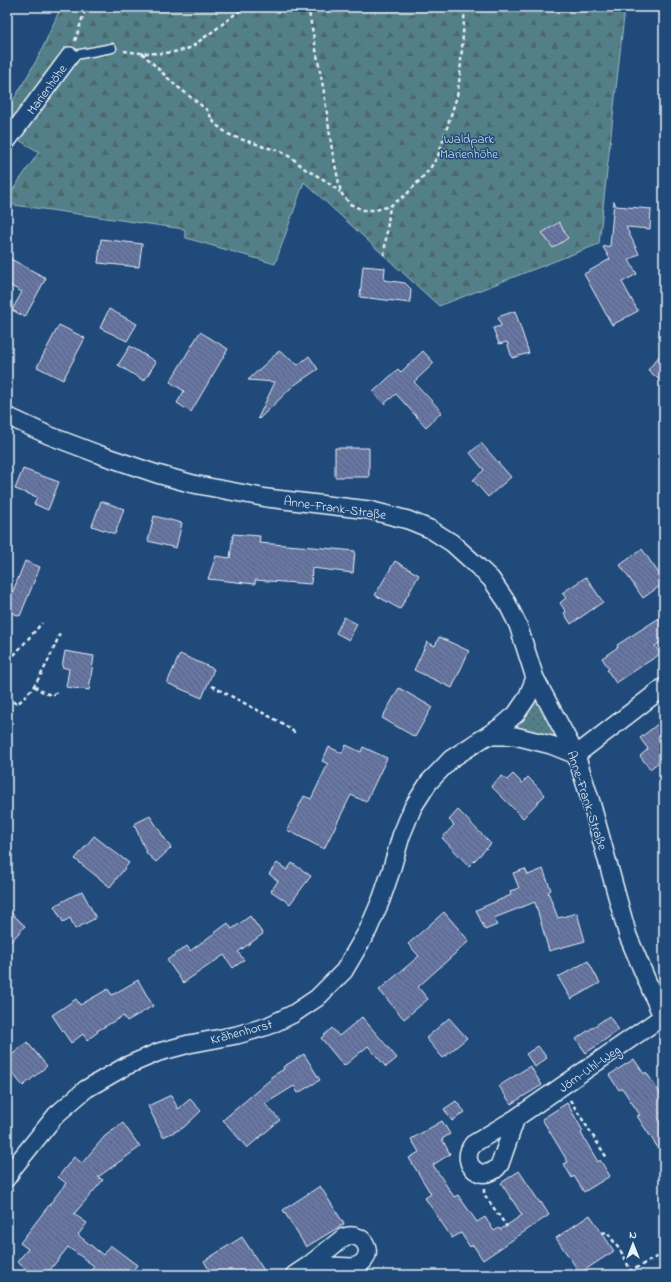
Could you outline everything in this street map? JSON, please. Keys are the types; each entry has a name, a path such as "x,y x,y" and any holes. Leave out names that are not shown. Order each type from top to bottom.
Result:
{"street":[{"name":"Marienhöhe","path":"7,141 70,56"},
{"name":"Anne-Frank-Straße","path":"7,416 48,435 98,454 186,482 267,498 369,510 408,520 430,530 452,543 473,562 491,580 506,601 518,626 535,678 576,755 591,802 628,936 663,1019"},
{"name":"Krähenhorst","path":"7,1178 14,1167 56,1115 86,1089 126,1066 159,1052 189,1044 237,1035 268,1026 293,1014 317,998 344,971 368,930 381,900 401,836 413,807 429,782 451,759 488,736 516,714 527,698 535,678"},
{"path":"488,736 515,736 551,745 576,755 664,688"},
{"name":"Jörn-Uhl-Weg","path":"486,1174 473,1169 470,1164 468,1156 470,1148 473,1144 516,1118 663,1019"},
{"path":"486,1174 494,1171 500,1164 516,1118"},
{"path":"294,1275 309,1265"}],"lane":[{"path":"70,56 112,48"}],"path":[{"path":"70,56 86,7"},
{"path":"112,48 134,53 142,53 172,52 190,48 221,26 244,7"},
{"path":"308,7 324,92 332,150 341,193"},
{"path":"142,53 174,84 207,110 215,124 228,134 240,139 254,142 264,147 278,150 292,158 305,169 323,179 341,193 350,204 363,210 376,210 390,206 406,195 429,170 438,156 457,96 465,7"},
{"path":"384,255 390,206"},
{"path":"7,654 12,656 15,654 42,623"},
{"path":"7,698 17,704 26,698 54,649 60,633"},
{"path":"34,686 47,694 56,694 58,691"},
{"path":"212,686 280,722 297,734"},
{"path":"562,1086 607,1158"},
{"path":"486,1174 484,1194 507,1227"},
{"path":"602,1233 607,1232 624,1256 630,1270"},
{"path":"623,1275 664,1253"}],"green space":[{"name":"Waldpark Marienhöhe","path":"61,7 625,7 599,244 439,306 304,182 275,264 186,238 184,229 7,204 7,198 39,152 7,133 7,111 39,56"},
{"path":"537,700 558,738 514,730"}],"building":[{"path":"614,201 616,206 651,209 650,229 626,227 639,254 629,260 637,274 622,282 638,311 612,325 584,274 610,259 603,247 610,246"},
{"path":"559,222 568,238 553,248 542,233"},
{"path":"101,239 142,244 139,267 98,263"},
{"path":"7,257 46,278 25,317 12,310 22,292 7,284"},
{"path":"363,266 385,268 384,280 405,283 411,289 410,303 360,297"},
{"path":"109,309 137,324 127,341 100,328"},
{"path":"515,311 529,353 512,358 507,342 499,344 493,328 501,326 498,317"},
{"path":"59,325 85,338 63,380 37,367"},
{"path":"200,332 228,349 191,412 177,403 184,391 170,382"},
{"path":"130,346 156,362 144,381 118,365"},
{"path":"664,350 664,384 648,370"},
{"path":"279,351 298,365 309,356 318,369 293,386 259,419 258,418 275,382 248,380"},
{"path":"423,351 434,363 414,382 442,412 426,427 396,394 384,404 373,392 398,369 401,372"},
{"path":"481,443 511,477 488,497 473,480 484,470 470,453"},
{"path":"335,448 369,448 369,477 335,477"},
{"path":"23,469 59,482 48,510 34,504 37,497 15,489"},
{"path":"101,501 124,509 115,534 92,526"},
{"path":"154,516 182,523 176,548 148,541"},
{"path":"233,534 260,536 259,543 355,551 353,573 312,568 311,584 255,580 255,584 208,579 216,556 230,558"},
{"path":"642,549 664,581 664,583 643,598 620,565"},
{"path":"25,561 40,567 20,616 7,611 7,606"},
{"path":"395,561 419,575 400,609 375,595"},
{"path":"586,577 603,602 571,624 560,603 566,598 562,593"},
{"path":"664,615 664,640 655,646 660,654 616,683 607,670 609,669 602,658 618,647 617,645"},
{"path":"344,617 357,624 349,640 336,633"},
{"path":"439,637 469,651 452,688 414,670 427,642 435,646"},
{"path":"65,651 94,656 89,690 66,687 69,669 62,667"},
{"path":"180,654 214,669 202,698 167,683"},
{"path":"399,688 432,707 415,737 382,718"},
{"path":"664,719 664,769 659,762 650,769 640,756 648,749 640,738"},
{"path":"346,745 361,752 363,747 387,758 366,802 351,795 324,849 287,830 304,796 311,799 328,764 322,761 329,747 342,753"},
{"path":"513,774 522,783 528,777 545,795 523,818 491,786 502,776 507,780"},
{"path":"458,810 491,844 469,866 442,838 454,825 449,820"},
{"path":"150,816 171,848 156,862 147,854 134,824"},
{"path":"94,836 129,863 110,887 75,859"},
{"path":"277,863 287,870 292,863 311,876 290,904 271,891 278,881 269,874"},
{"path":"525,869 528,875 543,869 551,890 548,892 558,918 577,913 585,941 549,951 535,902 494,918 497,925 485,930 476,910 511,895 510,891 519,888 513,873"},
{"path":"82,891 96,918 75,929 70,918 63,922 54,906"},
{"path":"7,909 25,926 7,946"},
{"path":"444,912 469,941 418,987 428,999 404,1019 379,990 419,956 408,944"},
{"path":"250,916 263,934 238,952 244,960 233,968 224,955 183,983 167,960 187,946 190,951 228,923 232,929"},
{"path":"588,961 600,983 571,999 558,977"},
{"path":"138,980 153,1006 127,1021 123,1016 97,1031 98,1032 87,1040 83,1034 71,1043 52,1015 76,999 80,1005 108,989 112,995"},
{"path":"609,1016 619,1030 586,1053 576,1039"},
{"path":"362,1017 397,1058 386,1067 368,1046 344,1066 321,1038 332,1028 339,1036"},
{"path":"449,1018 467,1038 443,1058 426,1038"},
{"path":"27,1042 47,1066 23,1086 7,1067 7,1059"},
{"path":"538,1046 547,1058 535,1067 526,1054"},
{"path":"304,1054 320,1080 298,1093 294,1086 265,1104 280,1120 247,1148 223,1120 271,1079 271,1077 284,1069 283,1067"},
{"path":"634,1059 644,1074 646,1072 664,1099 664,1157 637,1116 640,1115 622,1088 619,1090 609,1075"},
{"path":"530,1066 542,1085 511,1104 499,1086"},
{"path":"171,1095 178,1109 190,1099 201,1111 183,1128 163,1137 148,1106"},
{"path":"456,1101 465,1112 452,1121 444,1109"},
{"path":"567,1103 583,1131 581,1133 598,1162 600,1160 610,1176 584,1192 574,1176 572,1178 564,1164 568,1162 542,1119"},
{"path":"442,1121 450,1134 442,1139 450,1154 433,1165 454,1197 458,1195 477,1222 485,1217 494,1231 499,1228 500,1230 522,1215 501,1183 519,1171 549,1215 483,1260 473,1245 470,1247 461,1233 452,1238 425,1198 431,1194 409,1158 419,1152 411,1139"},
{"path":"123,1123 140,1147 98,1177 103,1180 74,1214 87,1223 78,1235 103,1255 110,1245 137,1265 130,1275 88,1275 94,1266 68,1247 46,1275 34,1275 17,1262 28,1249 20,1243 66,1183 58,1177 74,1157 82,1163 105,1136"},
{"path":"320,1186 344,1224 306,1247 283,1210"},
{"path":"590,1215 614,1251 580,1273 556,1238"},
{"path":"242,1237 267,1275 212,1275 204,1261"}]}
